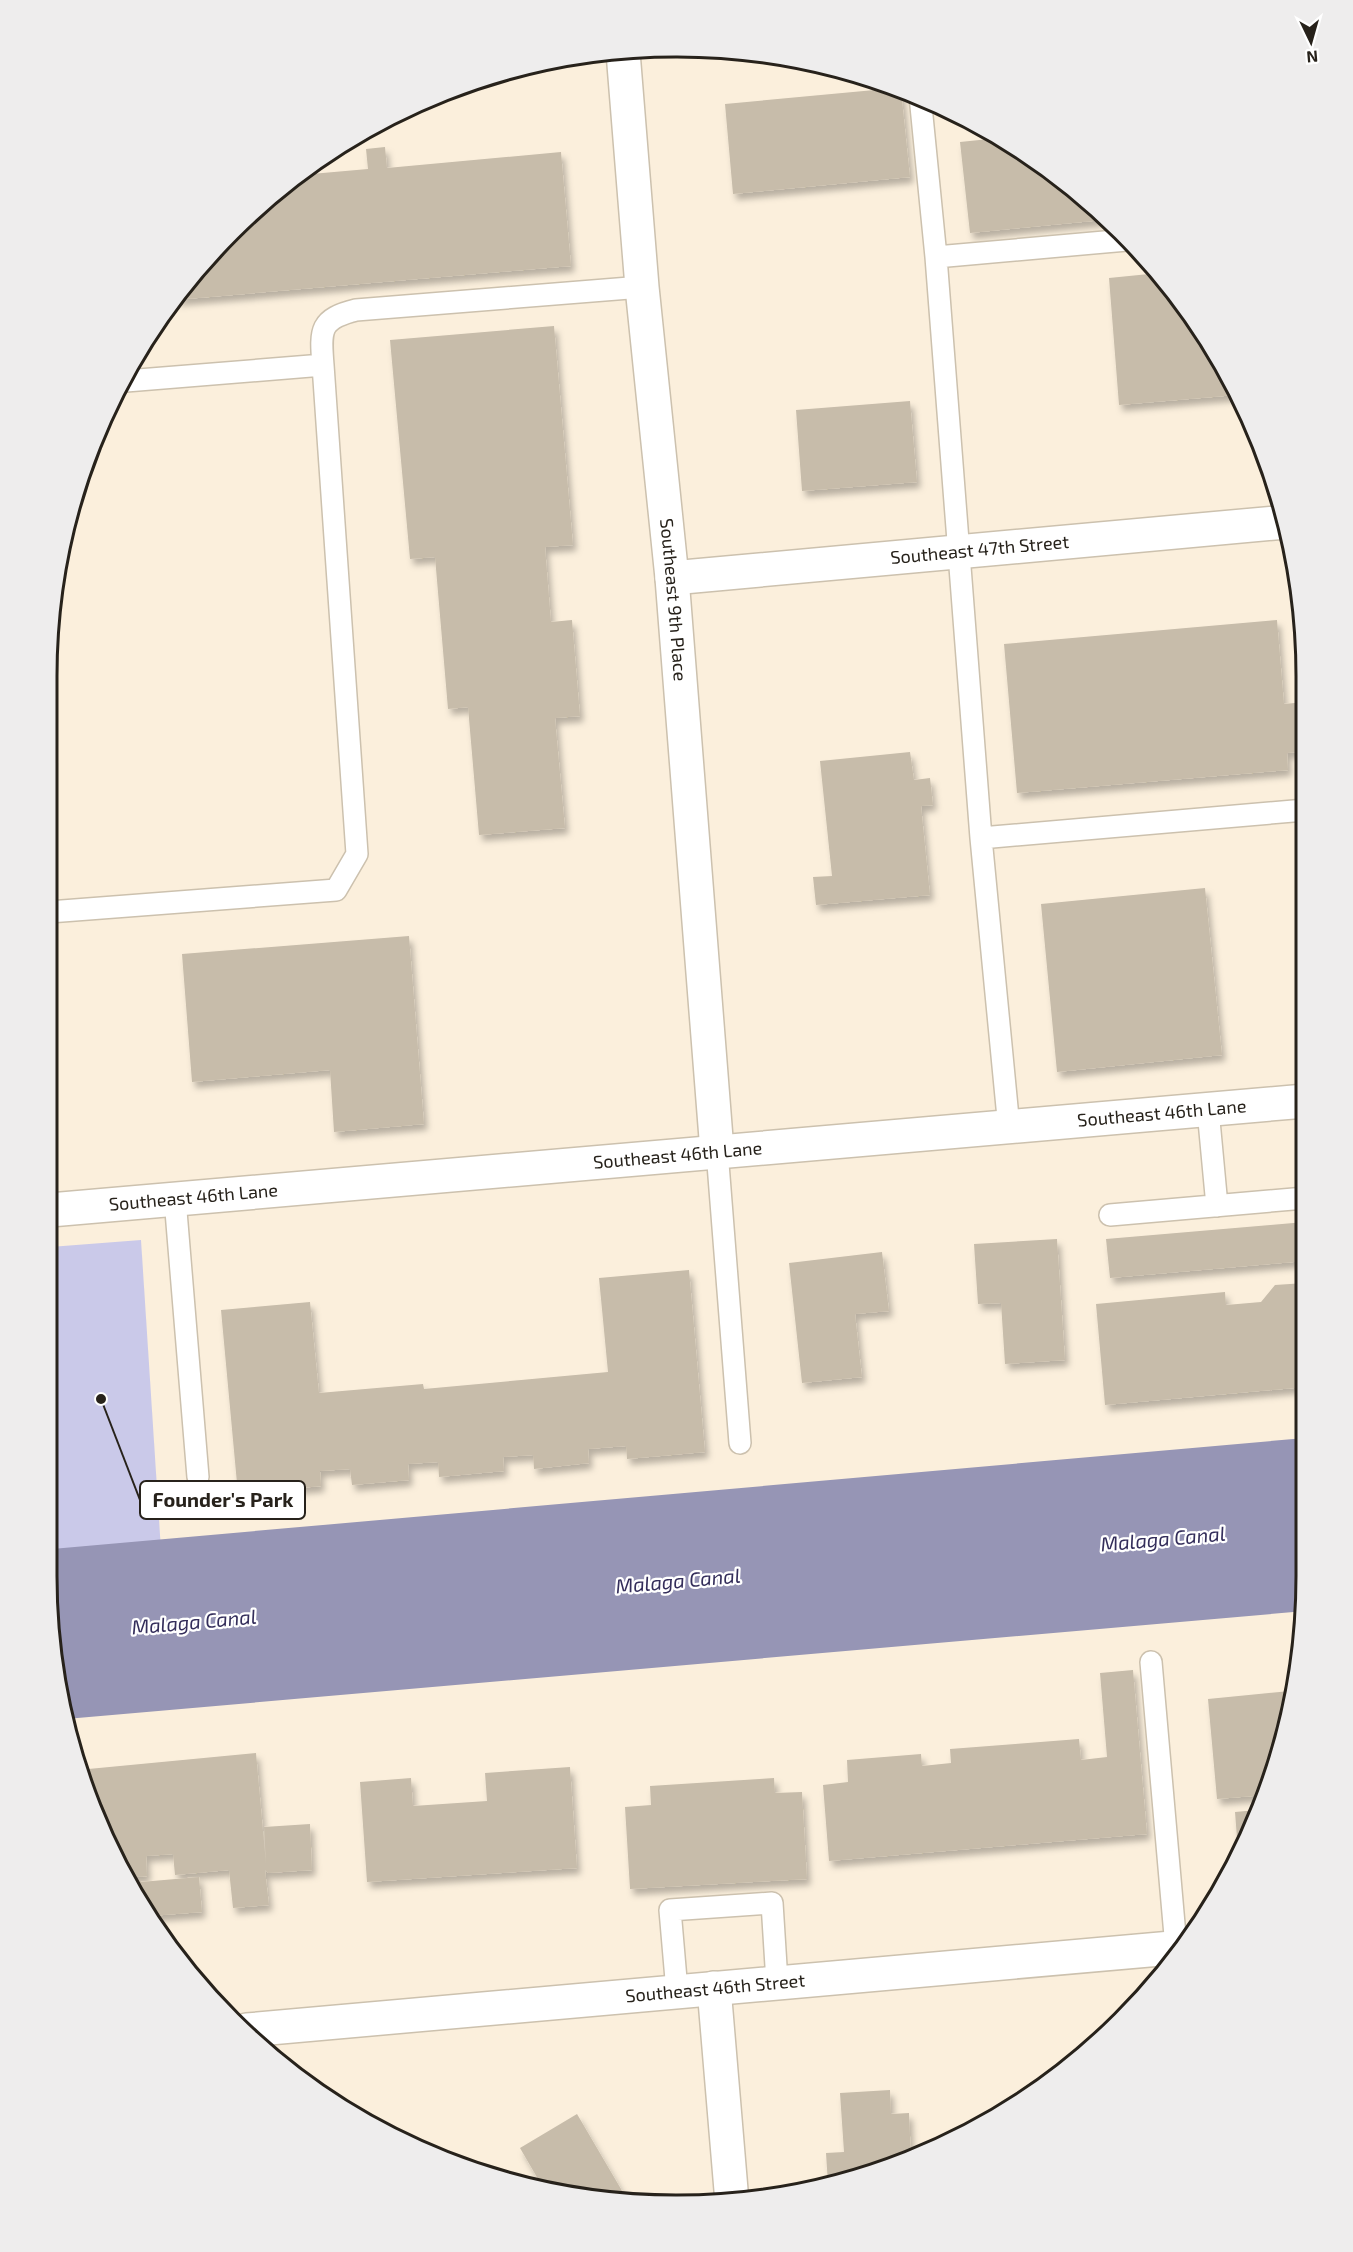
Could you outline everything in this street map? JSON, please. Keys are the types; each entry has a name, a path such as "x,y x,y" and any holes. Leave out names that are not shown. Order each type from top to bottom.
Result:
{"street":[{"name":"Southeast 9th Place","path":"624,59 642,287 672,578 717,1151"},
{"name":"Southeast 47th Street","path":"672,578 1277,523"},
{"name":"Southeast 46th Lane","path":"57,1209 1296,1102"},
{"name":"Southeast 46th Street","path":"255,2029 1172,1948"},
{"path":"714,1988 731,2193"}],"lane":[{"path":"921,107 936,257 981,838 1009,1128"},
{"path":"936,257 1117,241"},
{"path":"57,911 336,890 357,854 323,365 322,331 328,320 339,314 356,310 642,287"},
{"path":"133,380 323,365"},
{"path":"981,838 1296,811"},
{"path":"1208,1110 1217,1206"},
{"path":"717,1151 740,1443"},
{"path":"175,1199 198,1477"},
{"path":"1110,1215 1296,1199"},
{"path":"1151,1662 1179,1938"},
{"path":"677,1991 670,1910 772,1903 777,1982"}],"shaded area":[{"path":"141,1240 161,1550 57,1560 57,1246"}],"water":[{"name":"Malaga Canal","path":"1296,1439 1295,1612 74,1718 62,1656 58,1616 57,1549"}],"building":[{"path":"876,90 902,100 910,177 733,194 725,104"},
{"path":"986,140 1021,161 1054,185 1096,221 970,233 960,142"},
{"path":"385,147 387,168 561,152 571,266 185,299 238,238 315,174 368,169 366,149"},
{"path":"1147,274 1192,332 1228,396 1119,405 1109,278"},
{"path":"554,326 573,545 545,547 551,622 572,620 580,716 555,718 565,828 479,835 468,707 448,709 435,557 410,559 390,340"},
{"path":"910,401 917,482 802,491 796,410"},
{"path":"1277,620 1284,704 1296,703 1296,752 1287,753 1288,770 1017,793 1004,644"},
{"path":"910,752 914,780 930,778 933,805 921,806 930,895 816,905 813,877 832,876 820,761"},
{"path":"1205,888 1222,1055 1057,1072 1041,904"},
{"path":"409,936 424,1124 334,1132 330,1070 192,1082 182,954"},
{"path":"1296,1223 1296,1262 1110,1278 1106,1239"},
{"path":"1057,1239 1065,1360 1005,1364 1001,1303 978,1304 974,1244"},
{"path":"882,1252 889,1311 855,1314 862,1377 802,1383 789,1263"},
{"path":"689,1270 705,1452 627,1459 626,1446 588,1449 589,1463 534,1469 533,1455 503,1457 504,1471 439,1477 438,1462 408,1464 409,1480 352,1485 350,1469 320,1471 321,1486 238,1494 221,1310 310,1302 319,1393 423,1384 424,1389 608,1372 599,1278"},
{"path":"1296,1284 1296,1388 1105,1405 1096,1304 1225,1292 1226,1305 1261,1302 1275,1285"},
{"path":"1133,1670 1147,1834 829,1861 823,1785 848,1782 847,1760 921,1754 922,1766 951,1763 950,1749 1079,1739 1081,1760 1107,1757 1100,1673"},
{"path":"1285,1692 1275,1736 1255,1796 1217,1799 1208,1699"},
{"path":"256,1753 266,1864 264,1827 310,1824 312,1870 268,1873 265,1870 269,1905 233,1908 229,1870 175,1875 173,1854 146,1856 147,1876 136,1877 104,1813 88,1769"},
{"path":"570,1767 577,1868 367,1882 360,1782 411,1778 413,1806 487,1801 485,1773"},
{"path":"774,1778 775,1793 802,1792 807,1879 630,1889 625,1807 651,1805 650,1786"},
{"path":"1250,1811 1237,1838 1237,1838 1235,1812"},
{"path":"199,1877 202,1912 158,1915 139,1882"},
{"path":"890,2090 891,2114 909,2113 911,2149 827,2176 826,2153 844,2152 840,2093"},
{"path":"577,2114 623,2193 538,2179 520,2148"}],"place":[{"name":"Founder's Park","path":"101,1399"}]}
